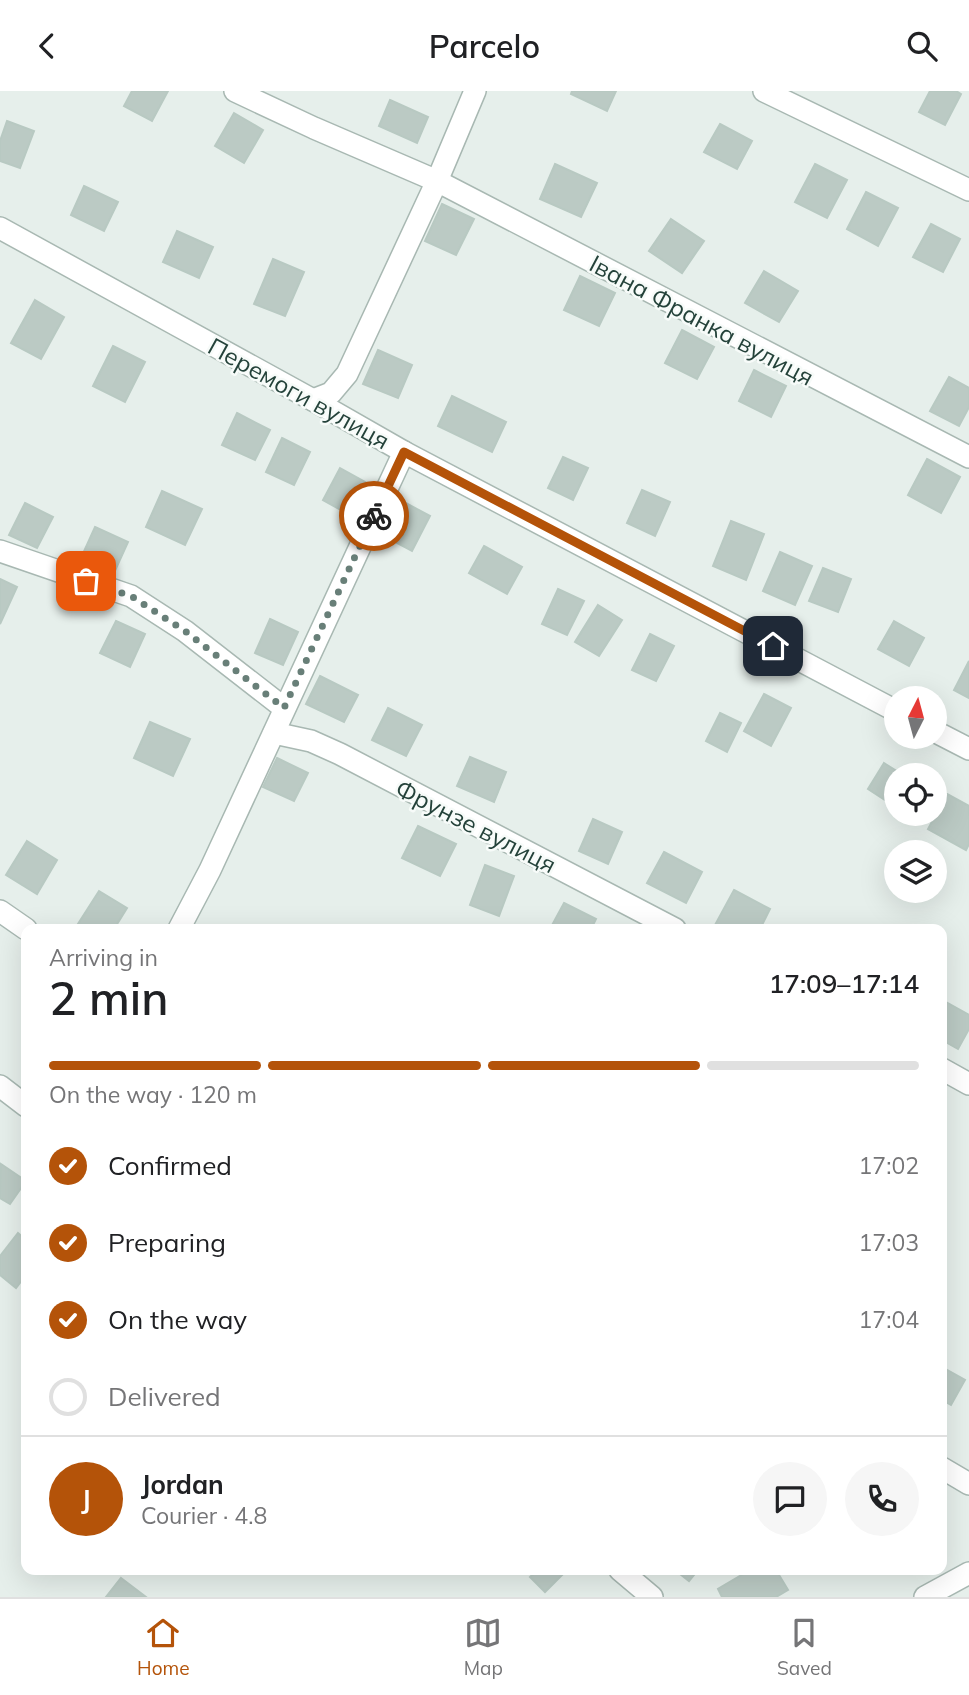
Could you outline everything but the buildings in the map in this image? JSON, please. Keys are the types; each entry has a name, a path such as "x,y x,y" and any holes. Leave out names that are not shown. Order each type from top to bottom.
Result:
{"street":[{"name":"Івана Франка вулиця","path":"236,91 437,181 969,457"},
{"path":"313,400 331,393 347,374 437,181 475,91"},
{"path":"764,91 969,190"},
{"name":"Перемоги вулиця","path":"0,228 404,452 884,705"},
{"path":"182,924 210,870 404,452"},
{"path":"0,551 131,596 185,631 284,708"},
{"name":"Фрунзе вулиця","path":"274,733 311,741 340,754 665,924"},
{"path":"947,738 969,749"},
{"path":"0,911 21,926"},
{"path":"947,1072 969,1084"},
{"path":"0,1086 21,1102"},
{"path":"947,1471 969,1484"},
{"path":"925,1597 969,1573"},
{"path":"626,1575 652,1597"}],"way so far":[{"path":"86,581 131,596 185,631 284,708 374,516"}],"route":[{"path":"374,516 404,452 773,646"}]}
